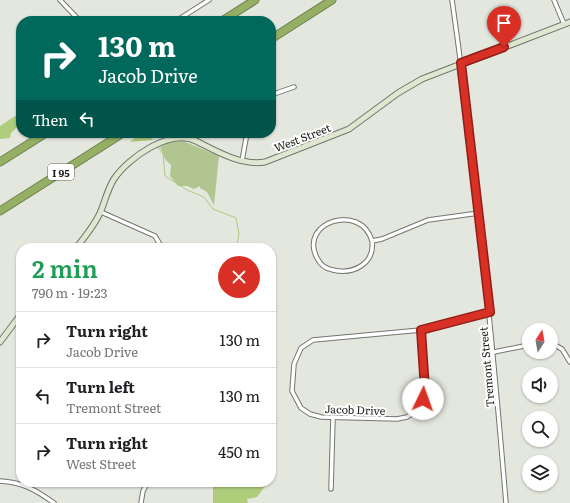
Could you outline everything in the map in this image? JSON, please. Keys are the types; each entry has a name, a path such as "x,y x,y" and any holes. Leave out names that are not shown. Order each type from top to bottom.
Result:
{"highway":[{"path":"230,16 255,0"},
{"path":"276,35 332,0"},
{"path":"0,162 38,138"},
{"name":"I 95","path":"0,211 114,138"}],"street":[{"path":"60,0 75,16"},
{"path":"184,16 209,0"},
{"name":"Tremont Street","path":"452,0 461,63 490,312 506,503"},
{"path":"554,0 564,24"},
{"name":"West Street","path":"80,243 95,224 114,179 123,168 160,142 172,138 189,138 214,151 242,161 254,163 265,162 335,136 360,122 412,84 461,63 570,22"},
{"path":"276,93 294,87"},
{"path":"242,161 246,138"},
{"path":"101,212 109,217 155,236 159,243"},
{"path":"372,241 382,239 428,220 479,213"},
{"path":"337,220 349,220 361,224 369,233 372,241 372,253 368,261 358,269 350,271 333,270 326,267 317,258 314,250 314,242 319,230 328,222 337,220"},
{"name":"Jacob Drive","path":"421,330 425,392 422,402 416,411 407,417 397,420 333,418 310,414 300,408 294,399 291,388 294,364 297,354 304,346 320,338 421,330 490,312"},
{"path":"0,342 16,321"},
{"path":"494,352 522,346"},
{"path":"558,347 562,349 570,362"},
{"path":"331,489 333,418"},
{"path":"0,480 16,484"},
{"path":"30,487 54,503"},
{"path":"141,503 145,487"}],"shaded area":[{"path":"16,115 16,128 11,133 10,138 0,139 0,126"},
{"path":"134,138 152,138 153,140 130,142"},
{"path":"183,141 219,156 214,205 207,192 200,188 200,186 194,189 187,186 178,186 170,176 171,165 165,159 160,147 170,142"},
{"path":"213,487 264,487 257,497 247,499 248,503 213,503"}],"waterway":[{"path":"157,146 163,154 165,176 187,190 204,197 213,209 236,218 239,234 237,243"}],"route":[{"path":"423,399 425,389 421,330 490,312 461,63 504,47"}]}
